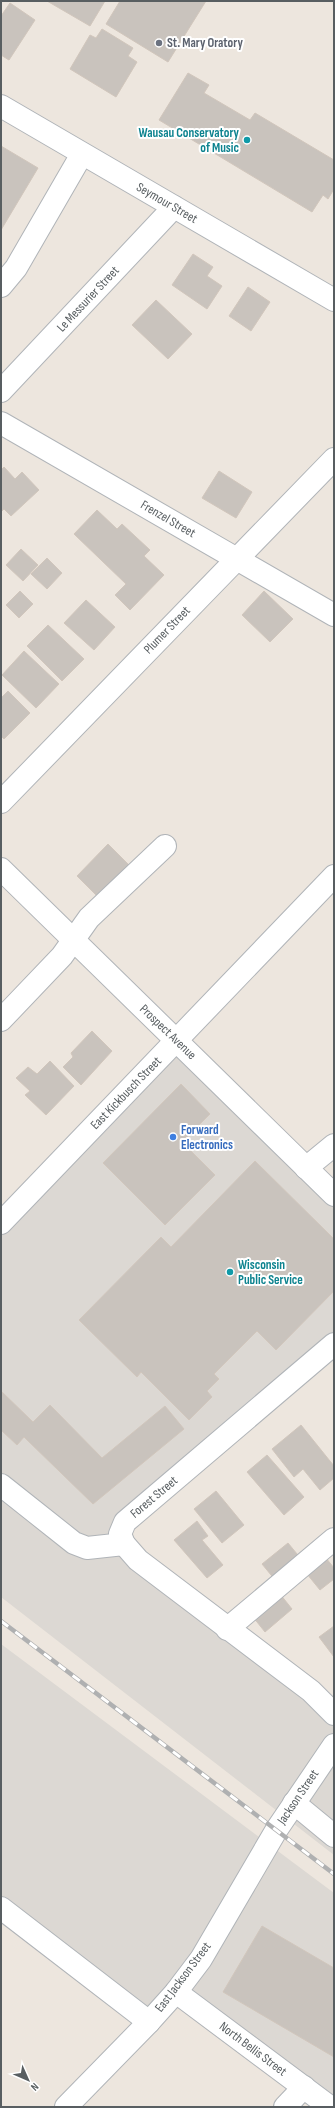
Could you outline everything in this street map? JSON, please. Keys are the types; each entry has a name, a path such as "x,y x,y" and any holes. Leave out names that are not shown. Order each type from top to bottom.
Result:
{"street":[{"name":"Seymour Street","path":"1,106 334,300"},
{"path":"1,286 16,268 82,154"},
{"name":"Le Messurier Street","path":"1,391 174,208"},
{"name":"Frenzel Street","path":"1,423 334,615"},
{"name":"Plumer Street","path":"1,802 334,459"},
{"path":"1,1020 62,956 89,918 165,846"},
{"name":"Prospect Avenue","path":"1,869 177,1040 334,1196"},
{"name":"East Kickbusch Street","path":"1,1223 334,876"},
{"path":"306,1168 334,1146"},
{"name":"Forest Street","path":"124,1544 120,1534 125,1522 334,1344"},
{"path":"1,1485 74,1543 87,1548 124,1544 129,1552 154,1573 311,1691 334,1714"},
{"path":"227,1629 334,1539"},
{"name":"Jackson Street","path":"277,1829 334,1745"},
{"path":"294,1803 334,1836"},
{"name":"East Jackson Street","path":"66,2107 149,2022 176,1992 201,1959 277,1829"},
{"path":"1,1908 149,2022"},
{"name":"North Bellis Street","path":"176,1992 330,2107"},
{"path":"284,2107 304,2087"}],"shaded area":[{"path":"177,1040 334,1195 334,1344 120,1534 334,1714 334,1855 1,1597 1,1223"},
{"path":"1,1644 334,1893 334,2107 176,1992 149,2022 1,1908"}],"building":[{"path":"47,1 105,1 90,26"},
{"name":"St. Mary Oratory","path":"120,1 206,1 168,62 106,24"},
{"path":"10,3 35,20 9,60 1,55 1,16"},
{"path":"102,29 133,48 128,56 137,62 116,97 70,69 90,35 96,38"},
{"name":"Wausau Conservatory of Music","path":"188,73 209,85 204,93 250,120 255,113 334,160 334,189 328,199 323,195 312,212 159,120"},
{"path":"1,146 38,168 1,230"},
{"path":"193,254 213,267 207,276 222,286 207,309 172,285"},
{"path":"248,287 270,302 251,331 229,316"},
{"path":"156,300 192,334 168,359 132,325"},
{"path":"4,467 15,479 22,472 39,490 11,516 4,509 1,512 1,470"},
{"path":"219,471 252,492 236,518 202,498"},
{"path":"97,510 117,529 122,524 150,550 144,556 164,575 130,610 115,595 126,584 74,534"},
{"path":"21,549 38,565 23,581 6,565"},
{"path":"47,558 62,573 47,589 31,574"},
{"path":"20,591 33,604 19,618 6,605"},
{"path":"264,591 293,619 270,642 242,615"},
{"path":"86,600 115,627 94,650 64,623"},
{"path":"48,625 84,659 62,681 27,646"},
{"path":"24,651 59,684 36,708 2,675"},
{"path":"8,691 30,713 4,739 1,736 1,698"},
{"path":"108,844 130,866 99,898 77,876"},
{"path":"92,1031 112,1051 81,1085 63,1067 73,1057 71,1053"},
{"path":"50,1061 74,1086 46,1115 25,1095 30,1091 16,1078 28,1067 37,1074"},
{"path":"181,1084 210,1114 182,1142 215,1175 165,1225 103,1163"},
{"name":"Wisconsin Public Service","path":"255,1161 334,1239 334,1291 276,1350 257,1331 214,1374 219,1379 207,1391 212,1397 189,1420 141,1372 137,1377 79,1320 161,1237 171,1247"},
{"path":"1,1391 33,1422 50,1405 102,1458 165,1406 184,1429 93,1504 24,1437 17,1445 1,1430"},
{"path":"301,1425 334,1466 334,1478 320,1490 303,1469 294,1477 272,1449"},
{"path":"267,1455 304,1497 284,1515 247,1472"},
{"path":"216,1491 244,1525 222,1543 194,1509"},
{"path":"197,1521 208,1536 202,1540 223,1565 207,1578 174,1540"},
{"path":"288,1543 302,1560 276,1581 262,1564"},
{"path":"326,1558 334,1568 334,1579 320,1590 307,1574"},
{"path":"280,1594 292,1609 265,1632 253,1617"},
{"path":"334,1626 334,1657 319,1637"},
{"path":"262,1926 334,1968 334,2057 223,1992"}],"railway":[{"path":"1,1621 334,1874"}],"place":[{"name":"St. Mary Oratory","path":"159,43"},
{"name":"Wausau Conservatory of Music","path":"247,140"},
{"name":"Forward Electronics","path":"173,1137"},
{"name":"Wisconsin Public Service","path":"230,1272"}]}
